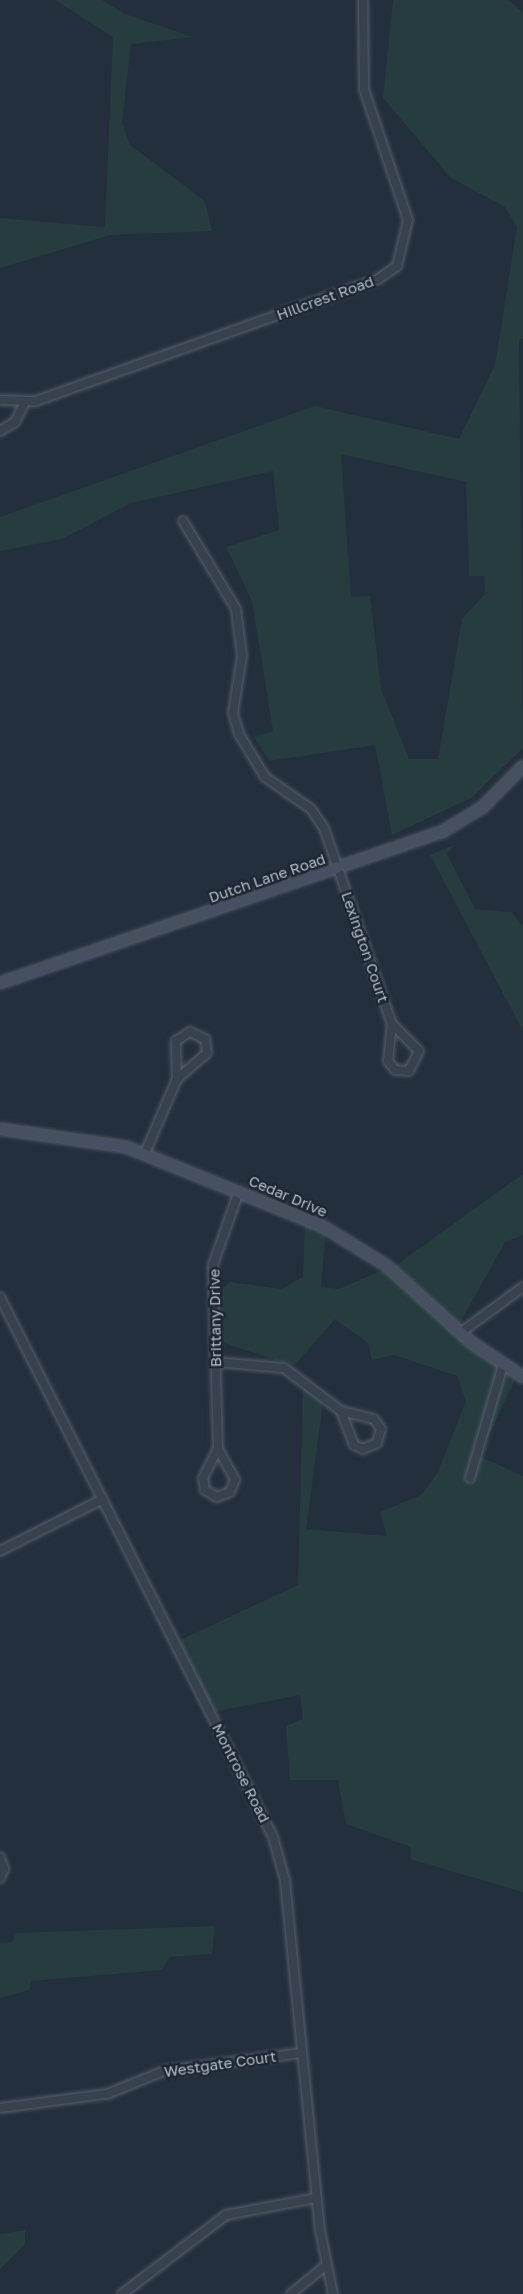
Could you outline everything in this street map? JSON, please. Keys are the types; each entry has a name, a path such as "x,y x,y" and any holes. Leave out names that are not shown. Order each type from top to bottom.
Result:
{"street":[{"name":"Hillcrest Road","path":"0,400 25,402 378,279 397,266 408,220 364,89 363,0"},
{"path":"0,431 15,422 25,402"},
{"name":"Lexington Court","path":"183,521 236,609 242,656 233,714 239,734 265,777 311,809 338,870 392,1024"},
{"name":"Dutch Lane Road","path":"0,983 338,870 462,822 523,766"},
{"path":"392,1024 419,1051 410,1071 395,1070 388,1061 392,1024"},
{"path":"145,1153 177,1079 176,1041 185,1033 202,1035 208,1048 204,1058 177,1079"},
{"name":"Cedar Drive","path":"0,1129 145,1153 239,1191 352,1242 401,1277 460,1333 523,1377"},
{"name":"Brittany Drive","path":"218,1449 235,1480 222,1497 208,1493 203,1484 218,1449 214,1258 239,1191"},
{"path":"460,1333 523,1287"},
{"name":"Montrose Road","path":"0,1297 273,1837 285,1880 316,2198 325,2266 333,2294"},
{"path":"215,1362 284,1368 341,1411 374,1419 381,1429 377,1443 363,1449 354,1445 341,1411"},
{"path":"470,1478 503,1365"},
{"path":"0,1551 103,1499"},
{"path":"0,1857 4,1869 0,1878"},
{"name":"Westgate Court","path":"0,2108 108,2094 164,2071 301,2053"},
{"path":"122,2294 226,2215 316,2198"},
{"path":"291,2294 325,2266"}],"green space":[{"path":"55,0 102,0 125,14 193,37 131,44 122,123 130,145 205,201 212,231 110,235 0,268 0,218 105,227 113,37"},
{"path":"393,0 508,0 523,12 523,338 519,340 523,748 471,798 392,835 375,745 269,761 254,737 273,731 252,601 226,547 279,530 273,471 131,503 62,539 0,551 0,517 315,406 459,439 495,365 517,227 505,207 451,178 383,98","holes":["341,454 466,482 469,576 484,576 485,594 462,619 438,759 409,759 381,689 370,596 351,597"]},
{"path":"454,845 447,854 475,909 511,912 523,927 523,1031 430,855"},
{"path":"523,1174 523,1235 505,1242 456,1330 518,1373 479,1456 523,1476 523,1892 410,1859 411,1847 346,1824 338,1780 290,1780 286,1726 303,1719 300,1695 212,1712 176,1642 298,1585 303,1388 323,1403 306,1529 387,1536 380,1512 421,1495 437,1474 466,1401 457,1376 394,1355 372,1360 368,1343 335,1319 294,1366 221,1342 217,1293 230,1282 281,1289 303,1277 305,1221 326,1230 321,1287 339,1289 399,1263"},
{"path":"215,1926 212,1954 170,1957 162,1970 30,1981 30,1990 0,1998 0,1943 12,1942 16,1933"},
{"path":"25,2230 25,2244 0,2269 0,2234"}]}
